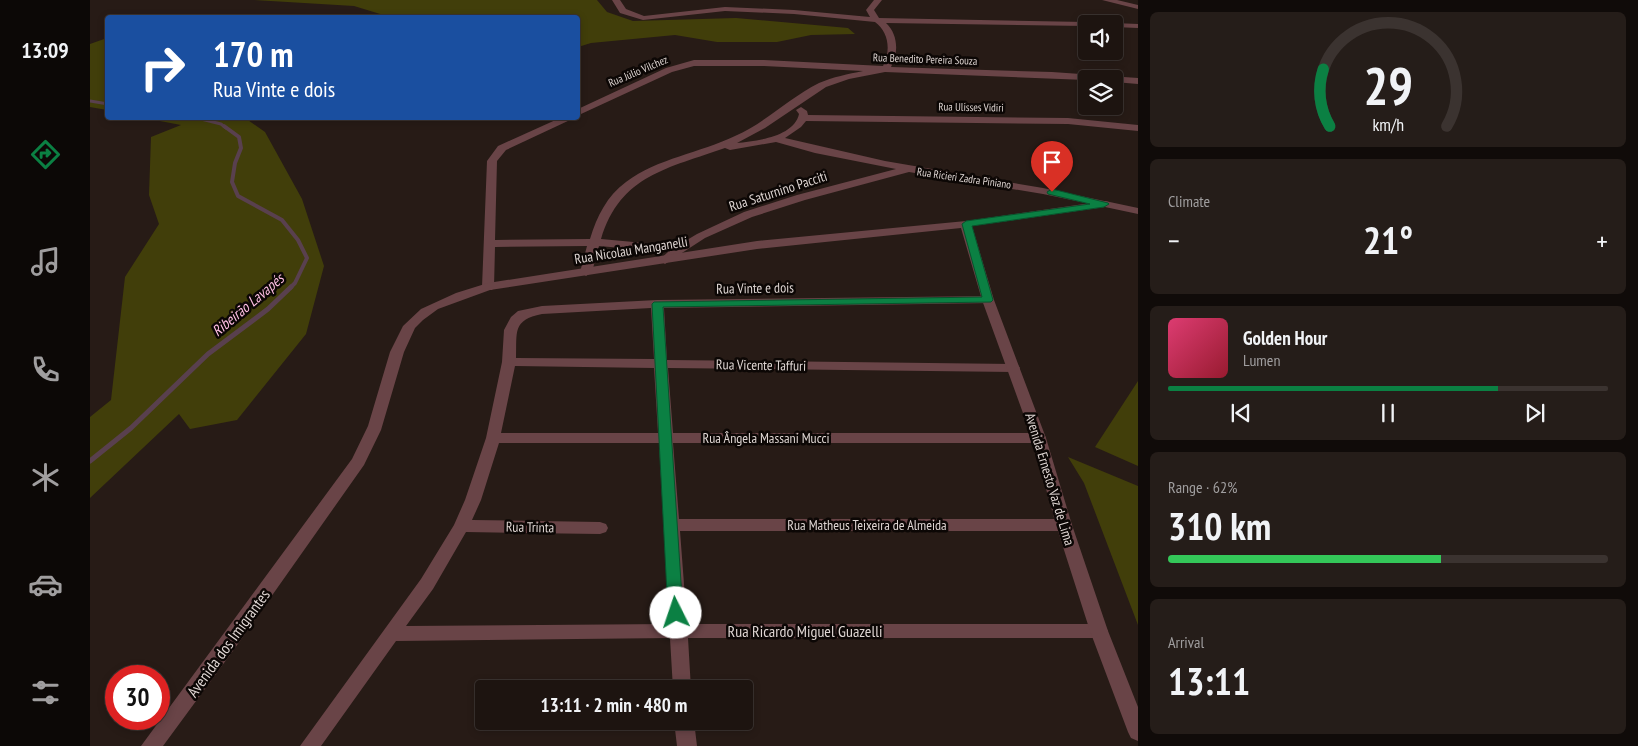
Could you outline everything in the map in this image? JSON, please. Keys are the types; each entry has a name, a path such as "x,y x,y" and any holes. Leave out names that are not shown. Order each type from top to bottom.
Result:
{"street":[{"path":"616,0 623,11 633,16 650,18 725,9 794,12 875,20 1078,24"},
{"path":"739,142 790,105 824,85 854,75 885,69 892,60 890,34 888,29 875,20 870,10 878,0"},
{"path":"1106,0 1138,7"},
{"path":"1123,25 1138,26"},
{"name":"Rua Benedito Pereira Souza","path":"711,62 1061,75 1138,81"},
{"name":"Rua Júlio Vilchez","path":"580,111 669,70 711,62"},
{"path":"586,272 599,225 606,211 618,196 631,185 671,162 739,142 762,143 777,139 800,124 804,118 802,110 790,105"},
{"name":"Rua Ulisses Vidiri","path":"804,118 1068,121 1138,128"},
{"path":"488,287 492,161 502,148 562,120"},
{"name":"Rua Ricieri Zadra Piniano","path":"777,139 807,148 908,170 1038,189 1138,211"},
{"name":"Rua Saturnino Pacciti","path":"665,260 701,236 746,217 813,195 908,170"},
{"name":"Rua Nicolau Manganelli","path":"304,539 359,461 374,429 397,352 408,328 427,311 446,302 488,287 525,280 757,245 966,224 1104,204"},
{"name":"Avenida Ernesto Vaz de Lima","path":"966,224 988,300 1040,438 1064,525 1099,631 1138,732"},
{"path":"490,244 595,242 680,250"},
{"name":"Rua Vinte e dois","path":"523,314 542,310 658,304 988,300"},
{"path":"658,304 670,525 681,680"},
{"path":"310,746 427,584 461,526 473,500 493,438 509,362 511,330 516,320 523,314"},
{"name":"Rua Vicente Taffuri","path":"509,362 1013,368"},
{"name":"Rua Ângela Massani Mucci","path":"493,438 1040,438"},
{"name":"Rua Matheus Teixeira de Almeida","path":"670,525 1064,525"},
{"name":"Rua Trinta","path":"461,526 600,528"},
{"name":"Avenida dos Imigrantes","path":"151,746 229,643 304,539"},
{"name":"Rua Ricardo Miguel Guazelli","path":"391,634 677,631 1099,631"},
{"path":"685,730 686,746"}],"shaded area":[{"path":"254,0 597,0 607,12 633,21 736,18 848,28 855,34 811,35 777,42 717,42 675,35 591,43 580,46 580,15 383,15 354,6"},
{"path":"105,39 105,110 90,107 90,44"},
{"path":"155,120 248,120 265,132 302,199 324,266 306,334 237,420 190,429 179,414 90,498 90,417 111,400 125,277 159,224 149,195 151,137 181,125"},
{"path":"1138,381 1138,466 1095,447"},
{"path":"1068,457 1138,486 1138,625 1084,483"}],"waterway":[{"name":"Ribeirão Lavapés","path":"90,101 105,104"},
{"name":"Ribeirão Lavapés","path":"205,120 221,124 226,128"},
{"name":"Ribeirão Lavapés","path":"224,126 239,137 241,148 235,163 232,182 238,196 282,220 298,240 307,258 295,283 291,287"},
{"name":"Ribeirão Lavapés","path":"90,461 131,428 208,354 268,309 291,287"}],"route":[{"path":"676,613 658,304 988,300 966,224 1104,204 1052,192"}]}
